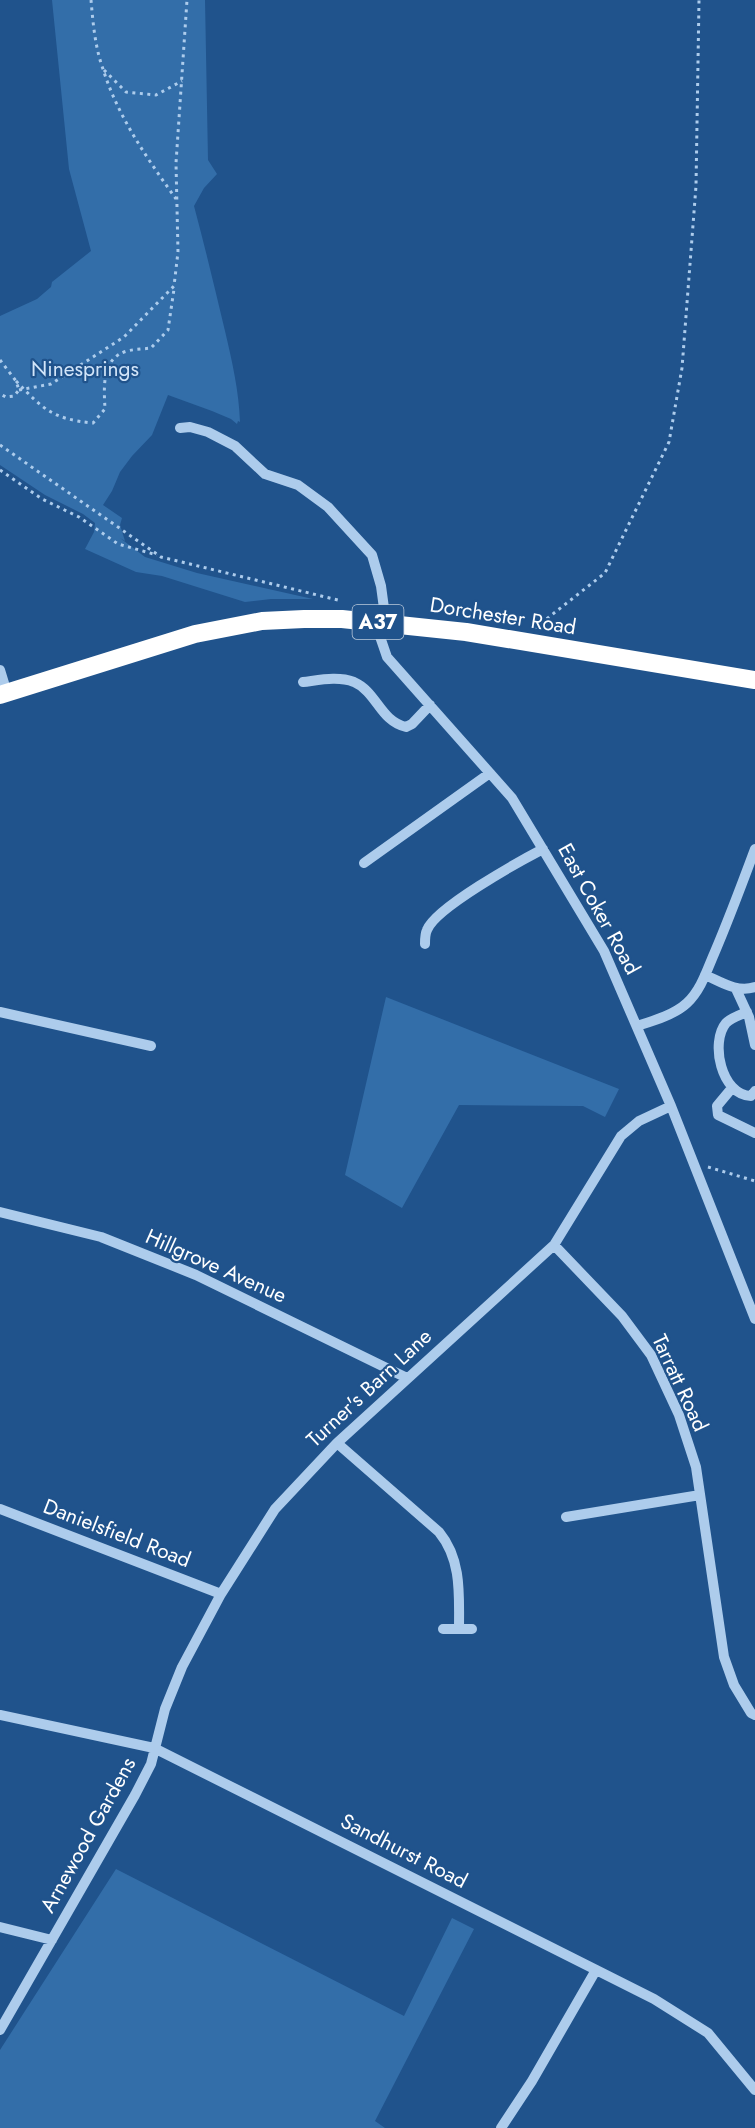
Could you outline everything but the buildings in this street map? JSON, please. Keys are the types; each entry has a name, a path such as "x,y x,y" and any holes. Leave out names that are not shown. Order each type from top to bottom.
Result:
{"highway":[{"name":"Dorchester Road","path":"3,694 195,634 262,621 304,619 381,622 466,632 755,680"}],"street":[{"name":"East Coker Road","path":"180,429 190,427 208,432 235,446 265,474 298,485 328,507 372,555 381,586 381,622 387,657 512,798 604,951 671,1106 755,1319"},
{"path":"0,670 3,694"},
{"path":"303,682 333,678 355,683 365,690 391,722 406,727 412,724 430,705"},
{"path":"364,863 490,773"},
{"path":"425,944 427,929 436,918 497,874 543,849"},
{"path":"637,1026 673,1012 687,1002 705,975 755,849"},
{"path":"705,975 736,989 747,990 755,987"},
{"path":"736,989 747,1012 755,1046"},
{"path":"0,1012 151,1046"},
{"path":"747,1012 727,1023 720,1039 721,1071 732,1088 743,1096 751,1096 755,1091"},
{"path":"732,1088 717,1106 718,1115 755,1133"},
{"name":"Turner's Barn Lane","path":"154,1748 165,1709 182,1667 221,1594 275,1509 337,1443 554,1245 621,1136 639,1121 671,1106"},
{"name":"Hillgrove Avenue","path":"0,1212 101,1238 196,1275 407,1378"},
{"name":"Tarratt Road","path":"554,1245 622,1316 651,1355 679,1415 696,1467 724,1657 734,1685 751,1713 755,1715"},
{"path":"337,1443 439,1532 448,1544 459,1577 459,1629"},
{"path":"566,1516 700,1496"},
{"name":"Danielsfield Road","path":"0,1509 221,1594"},
{"path":"443,1629 472,1629"},
{"name":"Sandhurst Road","path":"0,1715 154,1748 654,1999 708,2033 755,2090"},
{"name":"Arnewood Gardens","path":"0,2030 135,1795 151,1764 154,1748"},
{"name":"Arnewood Gardens","path":"0,1927 52,1940"},
{"path":"501,2128 532,2081 596,1970"}],"path":[{"path":"91,0 94,31 102,69 125,123 177,201"},
{"path":"0,360 16,381 44,409 71,421 93,423 105,409 104,382 111,362 125,351 152,348 168,330 178,252 176,163 187,0"},
{"path":"528,634 605,573 669,442 682,368 696,186 699,0"},
{"path":"102,69 126,92 156,95 182,81"},
{"path":"0,394 6,397 14,396 19,390 51,384 124,337 174,286"},
{"path":"16,381 19,390"},
{"path":"0,446 161,557"},
{"path":"0,470 42,499 79,517 118,544 161,557 345,602"},
{"path":"696,1167 710,1167 755,1181"}],"green space":[{"name":"Ninesprings","path":"52,0 205,0 208,160 217,174 204,188 194,206 230,354 237,387 240,422 238,421 237,424 212,411 168,395 152,435 120,472 103,505 122,518 120,525 125,541 120,538 145,557 197,573 313,599 271,599 245,602 162,576 136,572 85,549 94,532 95,523 83,514 45,495 0,465 0,316 37,299 51,287 52,282 91,251 69,169"},
{"path":"386,997 619,1089 605,1117 583,1106 459,1105 402,1208 345,1175"},
{"path":"116,1869 404,2016 452,1918 474,1929 375,2121 385,2128 0,2128 0,2050"}]}
